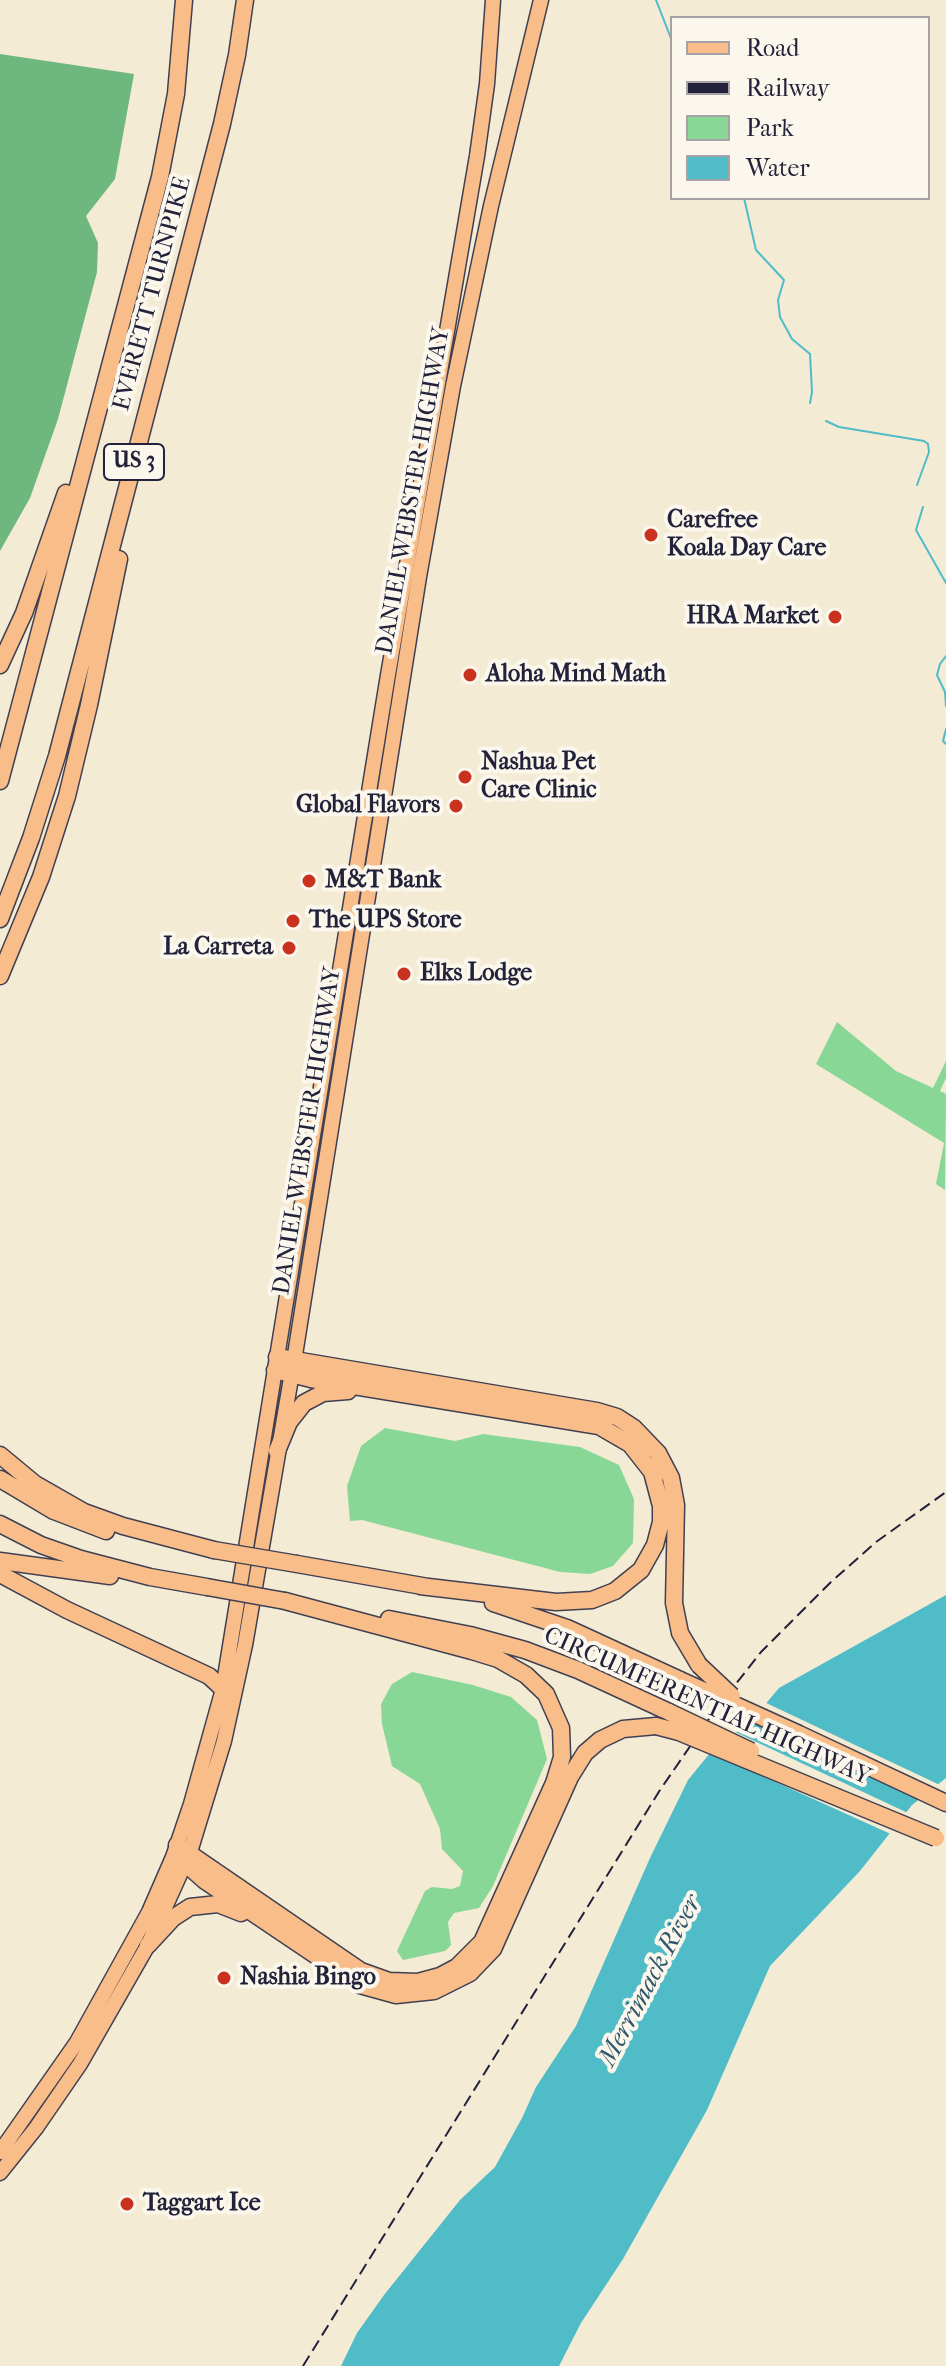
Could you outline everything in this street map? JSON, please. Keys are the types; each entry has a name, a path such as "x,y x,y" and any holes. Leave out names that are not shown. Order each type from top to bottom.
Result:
{"highway":[{"name":"EVERETT TURNPIKE","path":"0,781 166,150 178,80 184,0"},
{"name":"EVERETT TURNPIKE","path":"0,919 31,838 57,756 225,110 245,0"},
{"path":"0,976 41,877 67,796 157,371"},
{"path":"0,665 24,613 77,462 87,449"},
{"path":"284,1365 424,1398"},
{"path":"284,1365 597,1411 617,1417 634,1428 658,1453 671,1478 676,1505 674,1603 680,1633 699,1665 732,1696 799,1734"},
{"path":"277,1451 295,1413 314,1396 336,1391 424,1398 588,1423 610,1431 630,1444 646,1461 659,1488 662,1517 655,1545 641,1570 623,1586 601,1597 579,1602 556,1602 420,1586"},
{"path":"0,1455 35,1484 84,1512 123,1526 214,1550"},
{"path":"0,1479 41,1505 93,1527 134,1538 214,1550"},
{"path":"0,1524 41,1545 81,1559 150,1577 207,1587"},
{"name":"CIRCUMFERENTIAL HIGHWAY","path":"214,1550 420,1586 540,1617 946,1803"},
{"path":"0,1561 207,1587"},
{"path":"0,1574 67,1610 209,1676 223,1689"},
{"name":"CIRCUMFERENTIAL HIGHWAY","path":"207,1587 443,1629 498,1642 565,1665 941,1841"},
{"path":"184,1853 361,1971 389,1981 418,1982 457,1967 482,1942 554,1783 563,1747 558,1718 546,1694 522,1672 472,1651 285,1601"},
{"path":"148,1945 185,1910 218,1904 241,1913 347,1978 375,1991 410,1995 444,1988 477,1967 501,1935 579,1761 592,1746 608,1735 628,1728 656,1726 679,1732 941,1841"},
{"path":"184,1853 204,1880 347,1978"}],"main road":[{"name":"DANIEL WEBSTER HIGHWAY","path":"0,2173 80,2064 148,1945 213,1782 235,1699 277,1451 284,1365 477,156 487,84 493,0"},
{"name":"DANIEL WEBSTER HIGHWAY","path":"0,2152 57,2074 97,2009 184,1853 223,1689 284,1365 453,386 491,206 541,0"}],"green space":[{"path":"0,54 134,74 115,179 86,216 98,243 97,272 58,419 30,498 0,551"},
{"path":"837,1022 896,1071 933,1088 946,1061 946,1078 940,1091 946,1094 945,1190 936,1184 944,1143 816,1064"},
{"path":"385,1428 455,1441 483,1434 580,1447 619,1465 634,1499 633,1543 613,1566 590,1574 560,1572 362,1520 350,1521 347,1486 361,1446"},
{"path":"412,1672 511,1697 537,1720 547,1759 493,1886 479,1908 454,1913 448,1922 451,1945 445,1951 403,1960 397,1951 425,1891 432,1887 452,1889 460,1886 463,1871 442,1849 440,1829 420,1784 392,1766 382,1724 381,1704 392,1684"}],"water":[{"name":"Merrimack River","path":"946,1595 946,1778 912,1805 860,1871 770,1966 707,2110 623,2259 581,2323 559,2366 341,2366 357,2333 384,2295 460,2200 495,2167 536,2087 576,2026 688,1780 710,1753 752,1720 779,1688"}],"pier":[{"path":"762,1701 942,1786 923,1801 748,1718"},
{"path":"731,1730 910,1814 893,1835 707,1751"}],"waterway":[{"path":"656,0 670,36"},
{"path":"744,200 756,250 784,280 778,300 780,317 792,339 810,354 810,403"},
{"path":"826,421 839,427 924,441 928,444 929,452 917,485"},
{"path":"923,507 916,530 946,583"},
{"path":"946,656 937,675 945,692 946,706"},
{"path":"946,729 943,741 946,744"}],"railway":[{"path":"303,2366 660,1790 713,1713 761,1652 831,1582 876,1542 946,1492"}],"place":[{"name":"Carefree Koala Day Care","path":"651,535"},
{"name":"HRA Market","path":"835,617"},
{"name":"Aloha Mind Math","path":"470,675"},
{"name":"Nashua Pet Care Clinic","path":"465,777"},
{"name":"Global Flavors","path":"456,806"},
{"name":"M&T Bank","path":"309,881"},
{"name":"The UPS Store","path":"293,921"},
{"name":"La Carreta","path":"289,948"},
{"name":"Elks Lodge","path":"404,974"},
{"name":"Nashia Bingo","path":"224,1978"},
{"name":"Taggart Ice","path":"127,2204"}]}
